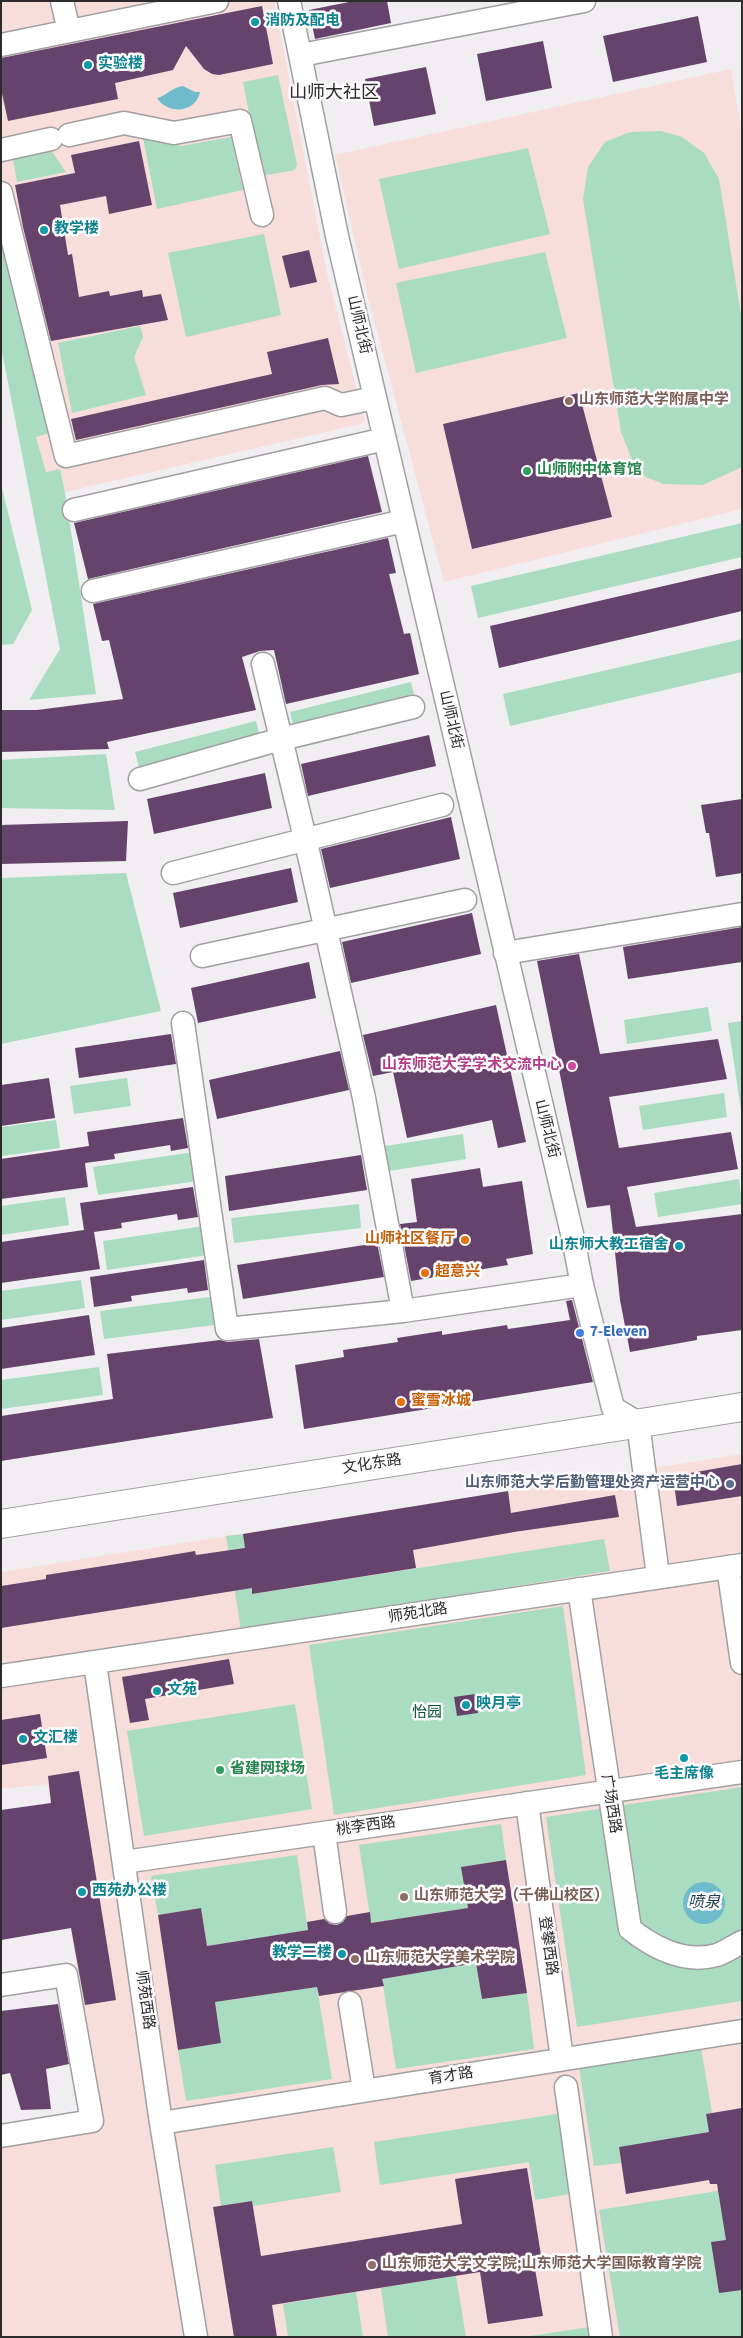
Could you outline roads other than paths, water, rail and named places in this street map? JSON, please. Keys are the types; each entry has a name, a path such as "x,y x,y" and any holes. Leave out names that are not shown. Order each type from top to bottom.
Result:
{"main road":[{"name":"文化东路","path":"1,1524 742,1407"}],"street":[{"path":"62,1 68,31"},
{"path":"1,45 217,1"},
{"name":"山师北街","path":"289,1 337,236 573,1238 582,1285 613,1408 638,1423"},
{"path":"301,55 584,1"},
{"path":"1,150 124,124 174,133 240,120 262,215"},
{"path":"1,193 66,456 325,398 341,406 375,398"},
{"path":"74,510 385,439"},
{"path":"93,591 404,521"},
{"path":"262,664 305,838 364,1098 402,1311"},
{"path":"140,779 281,740 413,707"},
{"path":"173,873 305,838 442,805"},
{"path":"202,956 464,900"},
{"path":"505,953 742,914"},
{"path":"183,1023 227,1329 402,1311 582,1285"},
{"path":"638,1423 658,1576"},
{"path":"735,1566 742,1663"},
{"name":"师苑北路","path":"1,1676 658,1576 735,1566"},
{"name":"广场西路","path":"579,1589 630,1929 647,1943 667,1952 688,1957 712,1956 742,1942"},
{"name":"师苑西路","path":"95,1663 161,2122 196,2337"},
{"name":"桃李西路","path":"124,1862 742,1772"},
{"name":"登攀西路","path":"527,1803 562,2059"},
{"path":"324,1833 335,1912"},
{"path":"1,1985 66,1975 92,2121 1,2136"},
{"path":"350,2003 364,2090"},
{"name":"育才路","path":"161,2122 742,2031"},
{"path":"566,2087 601,2337"}],"water":[{"path":"183,86 195,92 200,92 197,99 188,108 174,109 168,107 157,98 175,88"},
{"name":"喷泉","path":"704,1882 719,1888 725,1903 719,1918 704,1924 689,1918 683,1903 689,1888"}],"place":[{"name":"消防及配电","path":"255,22"},
{"name":"实验楼","path":"88,65"},
{"name":"教学楼","path":"44,230"},
{"name":"山东师范大学附属中学","path":"569,401"},
{"name":"山师附中体育馆","path":"527,471"},
{"name":"山东师范大学学术交流中心","path":"572,1066"},
{"name":"山师社区餐厅","path":"465,1240"},
{"name":"山东师大教工宿舍","path":"679,1246"},
{"name":"超意兴","path":"425,1273"},
{"name":"7-Eleven","path":"580,1333"},
{"name":"蜜雪冰城","path":"401,1402"},
{"name":"山东师范大学后勤管理处资产运营中心","path":"730,1484"},
{"name":"文苑","path":"157,1691"},
{"name":"映月亭","path":"466,1705"},
{"name":"文汇楼","path":"23,1739"},
{"name":"毛主席像","path":"684,1758"},
{"name":"省建网球场","path":"220,1770"},
{"name":"西苑办公楼","path":"82,1892"},
{"name":"山东师范大学（千佛山校区）","path":"404,1897"},
{"name":"教学二楼","path":"342,1954"},
{"name":"山东师范大学美术学院","path":"355,1959"},
{"name":"山东师范大学文学院;山东师范大学国际教育学院","path":"372,2265"}],"district":[{"name":"山师大社区","path":"334,94"}],"park label":[{"name":"怡园","path":"427,1714"}]}
